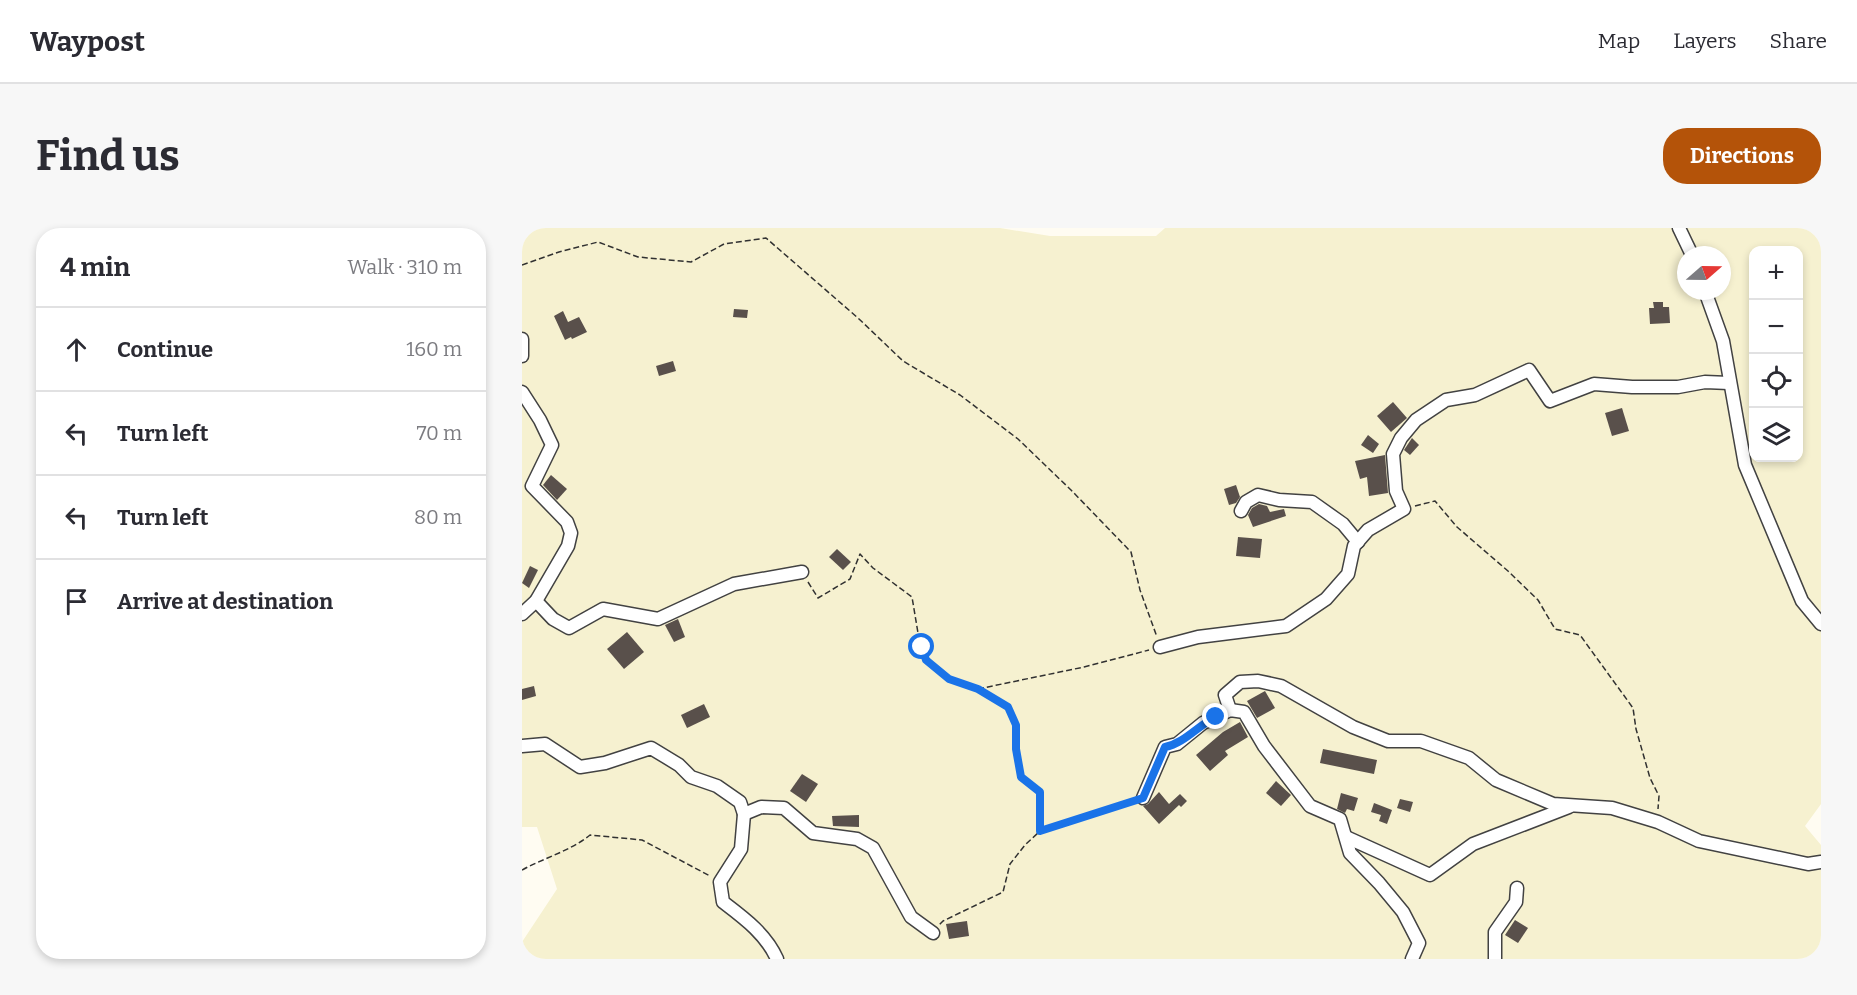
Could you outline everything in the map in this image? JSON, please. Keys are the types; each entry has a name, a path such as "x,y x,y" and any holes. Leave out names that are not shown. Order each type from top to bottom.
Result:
{"street":[{"path":"1679,228 1688,246"},
{"path":"1708,300 1723,340 1745,465 1802,601 1821,624"},
{"path":"522,339 522,356"},
{"path":"1161,647 1198,637 1286,626 1326,599 1348,574 1354,546 1368,530 1404,509 1396,491 1393,454 1401,438 1416,420 1446,400 1475,395 1529,370 1550,401 1594,384 1678,387 1705,382 1729,383"},
{"path":"522,392 540,420 552,445 532,486 567,522 572,533 568,546 536,601 522,614"},
{"path":"1241,511 1246,502 1258,495 1279,500 1312,502 1343,524 1358,542"},
{"path":"536,601 553,619 569,628 603,609 658,619 734,584 802,572"},
{"path":"1230,710 1225,695 1240,682 1258,681 1281,686 1353,727 1388,741 1421,741 1469,758 1497,780 1553,804 1611,808 1658,822 1699,841 1808,864 1821,862"},
{"path":"1143,798 1165,747 1177,744 1203,723 1230,710 1244,712 1264,746 1310,806 1340,819 1350,853 1403,912 1419,943 1412,959"},
{"path":"522,746 545,744 580,767 605,763 651,748 679,765 691,777 717,786 740,802 744,814 741,849 720,882 723,903 750,923 772,949 777,959"},
{"path":"1346,837 1430,875 1473,844 1573,806"},
{"path":"744,814 761,807 784,808 813,833 857,839 873,848 911,916 933,933"},
{"path":"1495,959 1495,932 1516,902 1517,888"}],"path":[{"path":"522,266 559,252 598,242 638,257 691,262 724,244 766,238 858,318 903,361 960,395 1018,439 1131,552 1140,590 1161,647 1084,667 978,689"},
{"path":"1404,509 1435,501 1457,527 1509,571 1538,600 1555,628 1580,635 1633,708 1636,729 1650,778 1659,796 1658,822"},
{"path":"802,572 818,598 850,579 860,555 873,568 912,597 918,633 926,660 949,679 978,689 1008,707 1016,725 1016,749 1021,777 1040,792 1040,831"},
{"path":"933,933 943,921 1003,892 1010,864 1025,844 1040,831 1143,798"},
{"path":"522,870 544,858 577,846 590,835 642,840 720,882"}],"shaded area":[{"path":"522,228 1000,228 1050,236 1156,236 1165,228 1821,228 1821,804 1805,826 1821,845 1821,959 522,959 522,942 557,889 537,827 522,827"}],"building":[{"path":"1653,302 1663,302 1663,307 1669,307 1670,323 1650,324 1649,308 1654,308"},
{"path":"734,309 748,310 747,318 733,317"},
{"path":"563,311 568,322 579,317 587,332 565,340 554,316"},
{"path":"673,361 676,371 659,376 656,366"},
{"path":"1393,402 1407,418 1391,432 1377,416"},
{"path":"1622,408 1629,431 1612,436 1605,413"},
{"path":"1368,435 1379,444 1373,453 1361,445"},
{"path":"1412,438 1419,445 1410,455 1404,450"},
{"path":"1385,455 1388,493 1369,496 1367,477 1360,479 1355,461"},
{"path":"551,475 567,489 557,500 543,485"},
{"path":"1236,485 1240,497 1236,503 1229,505 1224,489"},
{"path":"1259,504 1267,506 1270,512 1284,509 1286,516 1253,527 1248,515 1252,508"},
{"path":"1238,537 1262,539 1260,558 1236,556"},
{"path":"837,549 851,562 843,570 829,557"},
{"path":"530,566 538,570 529,588 522,583"},
{"path":"678,619 685,637 674,642 665,625"},
{"path":"627,632 644,652 624,669 607,649"},
{"path":"534,686 536,696 522,700 522,689"},
{"path":"1265,691 1275,708 1257,718 1247,701"},
{"path":"704,704 710,717 687,728 681,715"},
{"path":"1240,722 1248,737 1225,751 1228,755 1210,771 1196,755 1223,732"},
{"path":"1323,749 1377,760 1374,774 1320,763"},
{"path":"802,774 818,784 806,802 790,791"},
{"path":"1276,781 1291,795 1281,806 1266,793"},
{"path":"1159,792 1169,804 1180,794 1187,801 1181,807 1179,805 1159,824 1143,806"},
{"path":"1341,793 1358,798 1354,811 1347,809 1345,813 1337,809"},
{"path":"1400,799 1413,802 1410,812 1397,808"},
{"path":"1374,803 1392,810 1387,824 1379,821 1381,815 1371,812"},
{"path":"859,815 859,827 833,826 832,816"},
{"path":"1515,920 1528,928 1518,943 1505,935"},
{"path":"967,921 969,936 949,939 946,924"}],"route":[{"path":"922,647 926,660 949,679 978,689 1008,707 1016,725 1016,749 1021,777 1040,792 1040,831 1143,798 1165,747 1177,744 1203,723 1216,717"}]}
